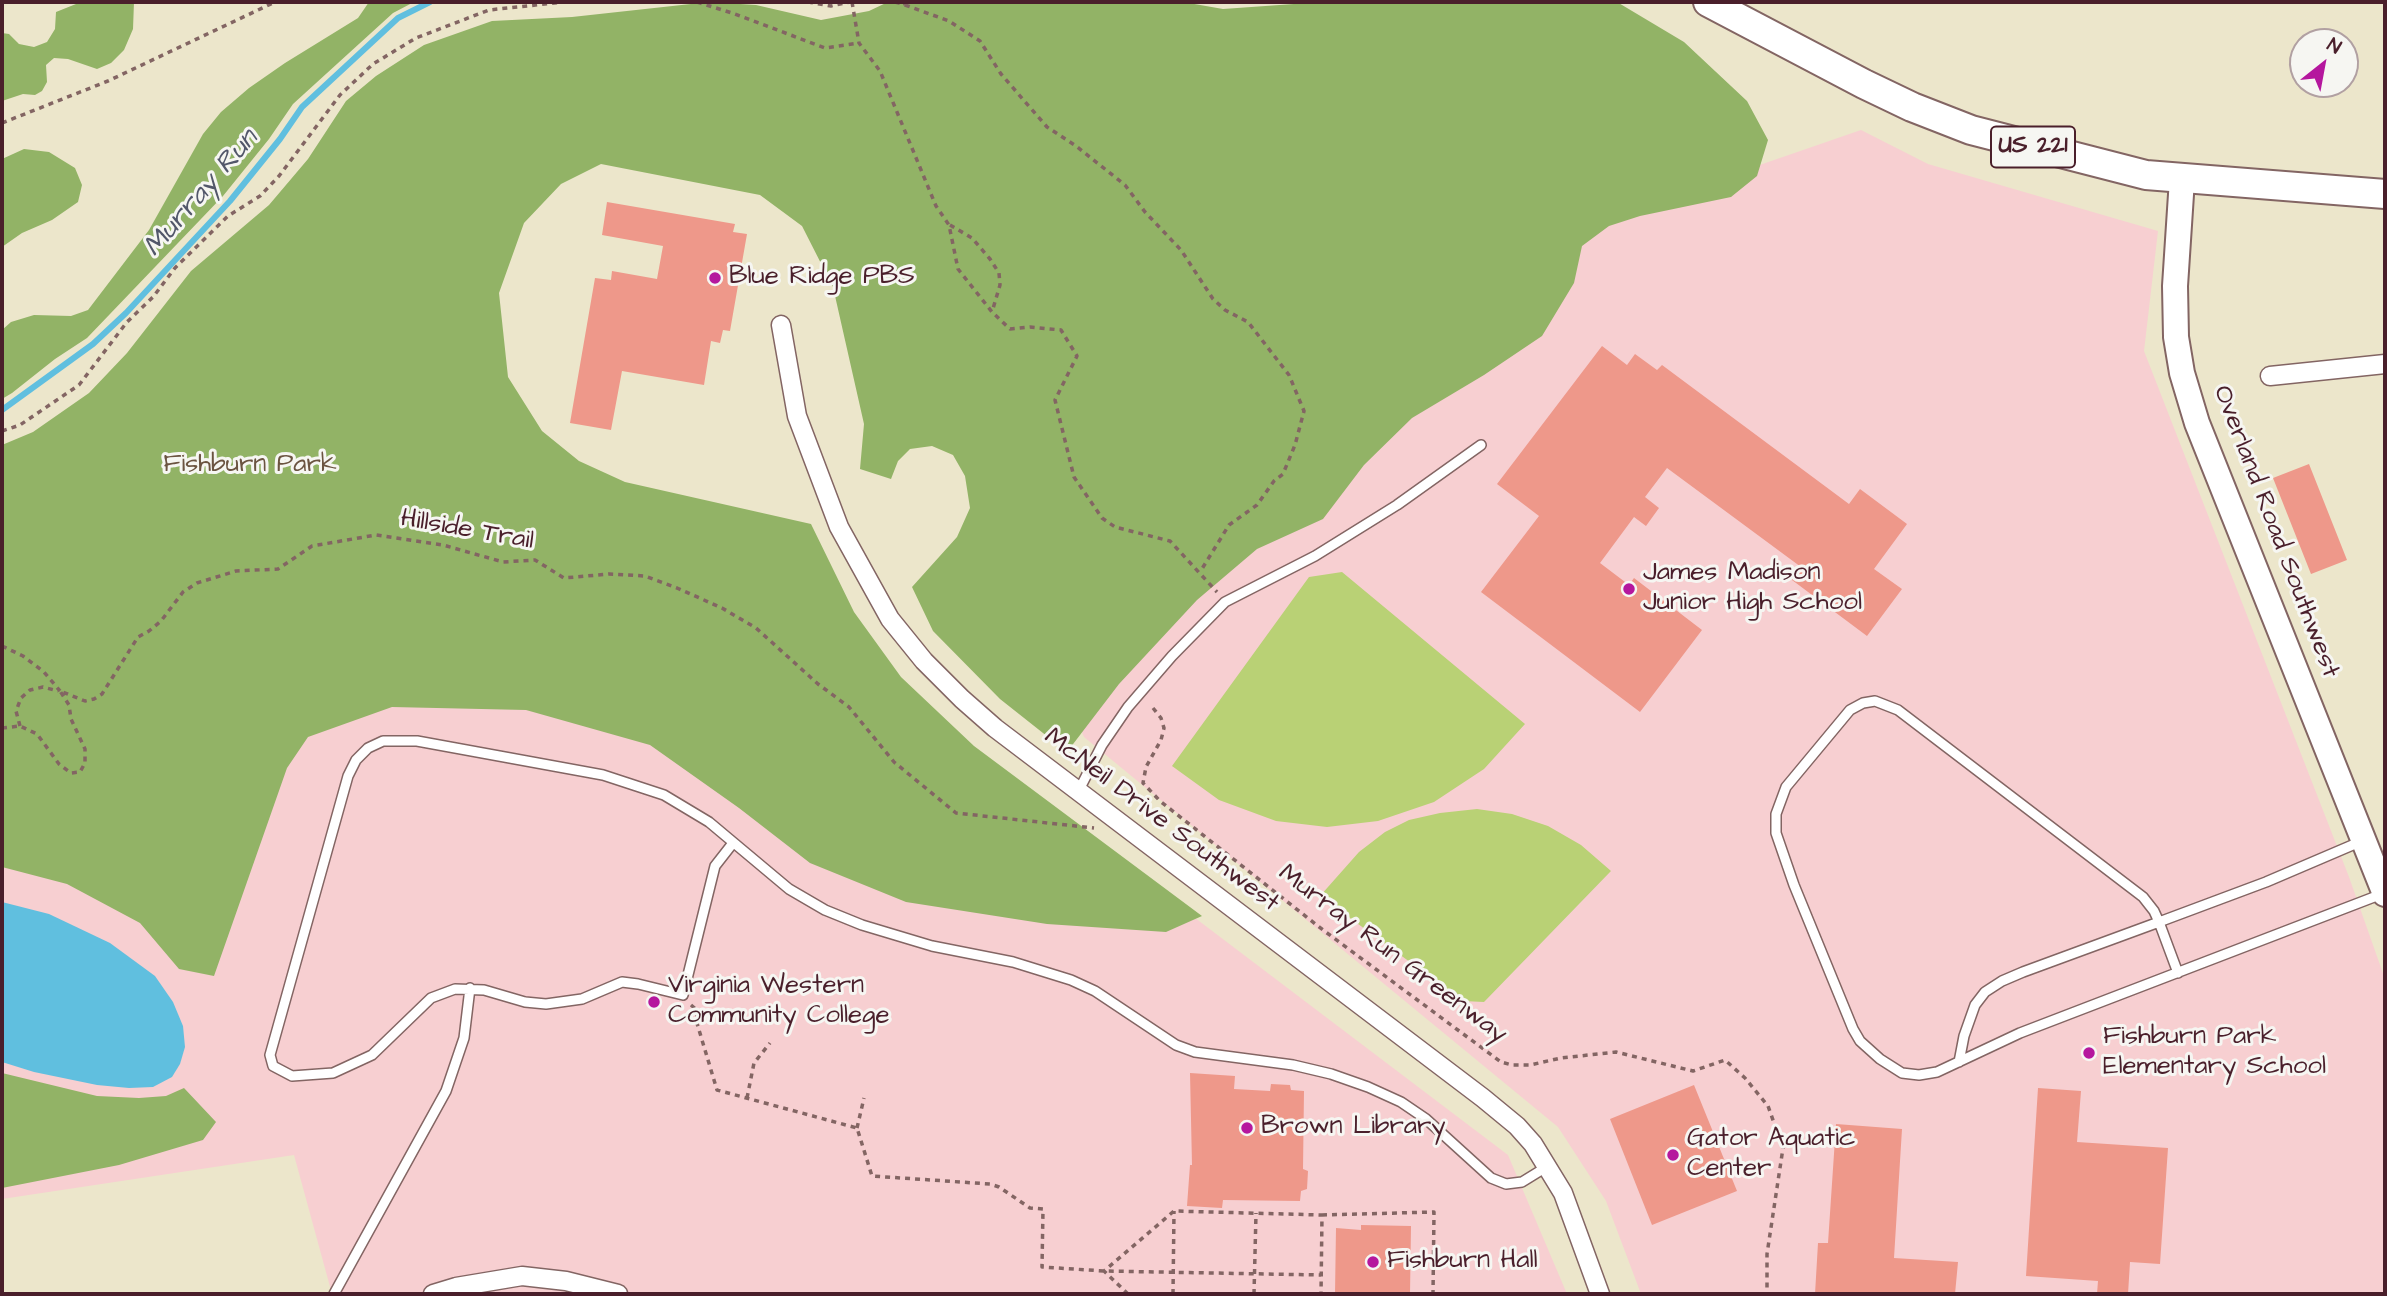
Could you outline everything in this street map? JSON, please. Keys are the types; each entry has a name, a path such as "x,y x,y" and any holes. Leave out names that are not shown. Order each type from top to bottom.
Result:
{"main road":[{"name":"US 221","path":"1708,2 1864,84 1912,107 1971,130 2146,175 2385,194"},
{"name":"Overland Road Southwest","path":"2182,179 2175,286 2176,337 2182,373 2202,436 2385,893"}],"street":[{"name":"McNeil Drive Southwest","path":"781,325 797,416 824,490 850,549 890,619 924,661 995,728 1483,1098 1533,1144 1563,1193 1600,1294"},
{"path":"2270,376 2385,364"},
{"path":"433,1294 456,1287 522,1276 566,1280 618,1294"}],"lane":[{"path":"1078,792 1102,745 1128,707 1172,656 1225,602 1315,556 1397,505 1481,444"},
{"path":"2178,973 2160,922 2143,897 1898,710 1875,701 1863,703 1850,710 1786,787 1779,800 1776,833 1794,885 1853,1029 1860,1041 1880,1059 1902,1073 1919,1075 1937,1072 2020,1033 2178,973 2385,893"},
{"path":"733,843 715,866 683,995 622,982 582,999 546,1004 524,1002 470,988 455,989 431,998 372,1055 333,1073 292,1076 277,1071 271,1061 270,1055 348,776 356,760 368,748 383,741 417,741 603,775 664,795 709,822 789,890 825,910 862,925 932,946 1013,962 1070,980 1095,991 1176,1045 1195,1052 1293,1065 1368,1087 1401,1102 1426,1119 1491,1178 1506,1184 1522,1182 1548,1166"},
{"path":"1959,1062 1972,1014 1985,992 2002,981 2266,882 2364,840"},
{"path":"334,1294 446,1091 464,1038 470,988"}],"path":[{"path":"2,122 108,81 275,2"},
{"path":"2,431 20,425 79,385 127,323 153,297 176,268 228,216 260,195 279,176 340,95 373,64 416,38 489,10 564,2"},
{"path":"697,2 825,48 859,43"},
{"path":"808,2 831,6 851,2 859,43 880,71 936,206 949,225 958,269 992,312 1010,329 1030,327 1061,330 1077,356 1055,400 1074,477 1102,517 1115,527 1170,541 1225,602"},
{"path":"895,2 949,21 980,41 1001,74 1047,127 1125,185 1145,212 1181,250 1213,299 1225,310 1248,322 1289,375 1304,411 1295,445 1283,474 1274,481 1257,505 1229,525 1200,572"},
{"path":"949,225 972,238 999,273 1000,285 992,312"},
{"name":"Hillside Trail","path":"61,691 85,701 102,694 138,637 161,621 183,592 197,583 236,571 278,569 312,546 376,535 443,545 503,562 535,560 564,578 609,574 645,576 677,588 722,608 756,628 818,684 849,707 894,762 956,813 1094,829 1107,814"},
{"path":"2,646 23,656 44,672 61,691 85,749 85,763 80,772 71,773 59,764 37,734 20,726 2,728"},
{"path":"20,726 16,711 21,698 30,690 43,687 61,691"},
{"name":"Murray Run Greenway","path":"1153,708 1161,718 1164,728 1161,740 1146,767 1143,783 1160,801 1323,930 1502,1062 1530,1065 1561,1058 1616,1052 1693,1071 1725,1060 1752,1085 1768,1106 1783,1148 1767,1254 1767,1294"},
{"path":"696,1020 717,1090 857,1128"},
{"path":"747,1098 754,1063 770,1043"},
{"path":"864,1098 857,1128 872,1176 990,1184 1030,1208 1043,1209 1042,1267 1104,1271 1321,1275"},
{"path":"1104,1271 1174,1211 1322,1214 1434,1212 1433,1294"},
{"path":"1173,1294 1174,1211"},
{"path":"1254,1294 1255,1213"},
{"path":"1321,1294 1322,1214"},
{"path":"1104,1271 1128,1294"}],"shaded area":[{"name":"James Madison Junior High School","path":"1861,130 1928,164 2158,231 2144,351 2349,877 2385,979 2385,1294 1641,1294 1606,1201 1558,1127 1084,737 958,442"},
{"name":"Virginia Western Community College","path":"583,625 1104,849 1508,1155 1567,1294 332,1294 294,1155 2,1199 2,842"}],"green space":[{"path":"81,2 134,2 133,29 124,50 111,63 97,69 68,59 54,58 46,65 47,82 42,91 35,95 23,94 2,101 2,33 9,34 19,44 34,47 47,42 55,29 56,12"},
{"path":"369,2 414,2 393,13 293,104 223,196 87,338 2,399 2,330 11,322 34,315 71,316 88,310 149,230 203,134 221,112 285,63 358,18"},
{"name":"Fishburn Park","path":"709,2 756,5 821,20 869,11 888,2 1183,2 1223,9 1322,2 1617,2 1684,42 1747,101 1768,140 1757,176 1731,197 1640,216 1609,226 1582,246 1574,283 1542,336 1412,418 1364,465 1323,519 1257,549 1197,600 1119,684 1067,752 1000,699 933,631 912,587 957,537 970,508 965,476 953,455 932,446 910,449 898,461 891,479 860,469 864,424 833,287 802,226 760,195 601,164 561,184 524,223 499,293 508,377 542,431 579,461 625,482 811,524 854,612 901,677 974,746 1202,916 1166,932 1047,924 906,902 810,863 739,808 650,745 526,710 392,707 308,737 287,768 214,976 179,969 140,923 67,884 2,867 2,445 33,432 89,393 127,353 191,271 269,205 308,159 346,101 376,76 424,45 492,21 572,17"},
{"path":"24,149 49,152 75,168 82,185 78,202 52,220 22,233 2,247 2,159"},
{"path":"1342,572 1525,724 1484,769 1434,802 1378,821 1327,827 1276,821 1219,800 1172,766 1309,577"},
{"path":"1477,809 1512,814 1548,826 1581,845 1611,871 1484,1002 1463,1001 1320,896 1359,852 1385,832 1409,820"},
{"path":"2,1073 97,1096 166,1096 184,1088 216,1122 203,1140 119,1165 2,1188"}],"water":[{"path":"2,902 49,914 110,943 155,976 173,1002 183,1026 185,1047 180,1064 172,1077 153,1087 129,1088 97,1085 34,1072 2,1062"}],"building":[{"path":"607,202 735,224 733,232 747,234 730,331 723,330 720,343 711,341 704,385 622,371 611,430 570,423 595,278 611,280 612,271 657,279 663,246 602,235"},
{"path":"1602,346 1627,365 1635,354 1657,370 1662,365 1849,504 1860,489 1907,524 1874,569 1902,589 1867,636 1792,580 1801,567 1667,468 1645,497 1659,508 1646,526 1634,517 1600,563 1629,585 1634,578 1702,630 1640,712 1481,592 1539,516 1497,484"},
{"path":"2309,464 2347,560 2311,574 2273,478"},
{"name":"Brown Library","path":"1190,1073 1235,1076 1234,1089 1270,1091 1271,1084 1290,1085 1291,1090 1304,1091 1303,1169 1308,1171 1307,1189 1301,1191 1300,1201 1223,1200 1222,1208 1187,1206 1192,1165"},
{"name":"Gator Aquatic Center","path":"1694,1085 1737,1191 1652,1225 1610,1119"},
{"path":"2038,1088 2081,1091 2077,1142 2168,1148 2160,1264 2130,1262 2128,1294 2097,1294 2098,1281 2026,1276"},
{"path":"1836,1124 1902,1129 1894,1258 1958,1262 1955,1294 1815,1294 1818,1243 1828,1243"},
{"name":"Fishburn Hall","path":"1361,1225 1411,1226 1410,1294 1335,1294 1336,1228 1361,1230"}],"waterway":[{"name":"Murray Run","path":"2,410 93,344 126,313 230,201 302,107 398,18 430,2"}],"place":[{"name":"Blue Ridge PBS","path":"715,278"},
{"name":"James Madison Junior High School","path":"1629,589"},
{"name":"Virginia Western Community College","path":"654,1002"},
{"name":"Fishburn Park Elementary School","path":"2089,1053"},
{"name":"Brown Library","path":"1247,1128"},
{"name":"Gator Aquatic Center","path":"1673,1155"},
{"name":"Fishburn Hall","path":"1373,1262"}]}
